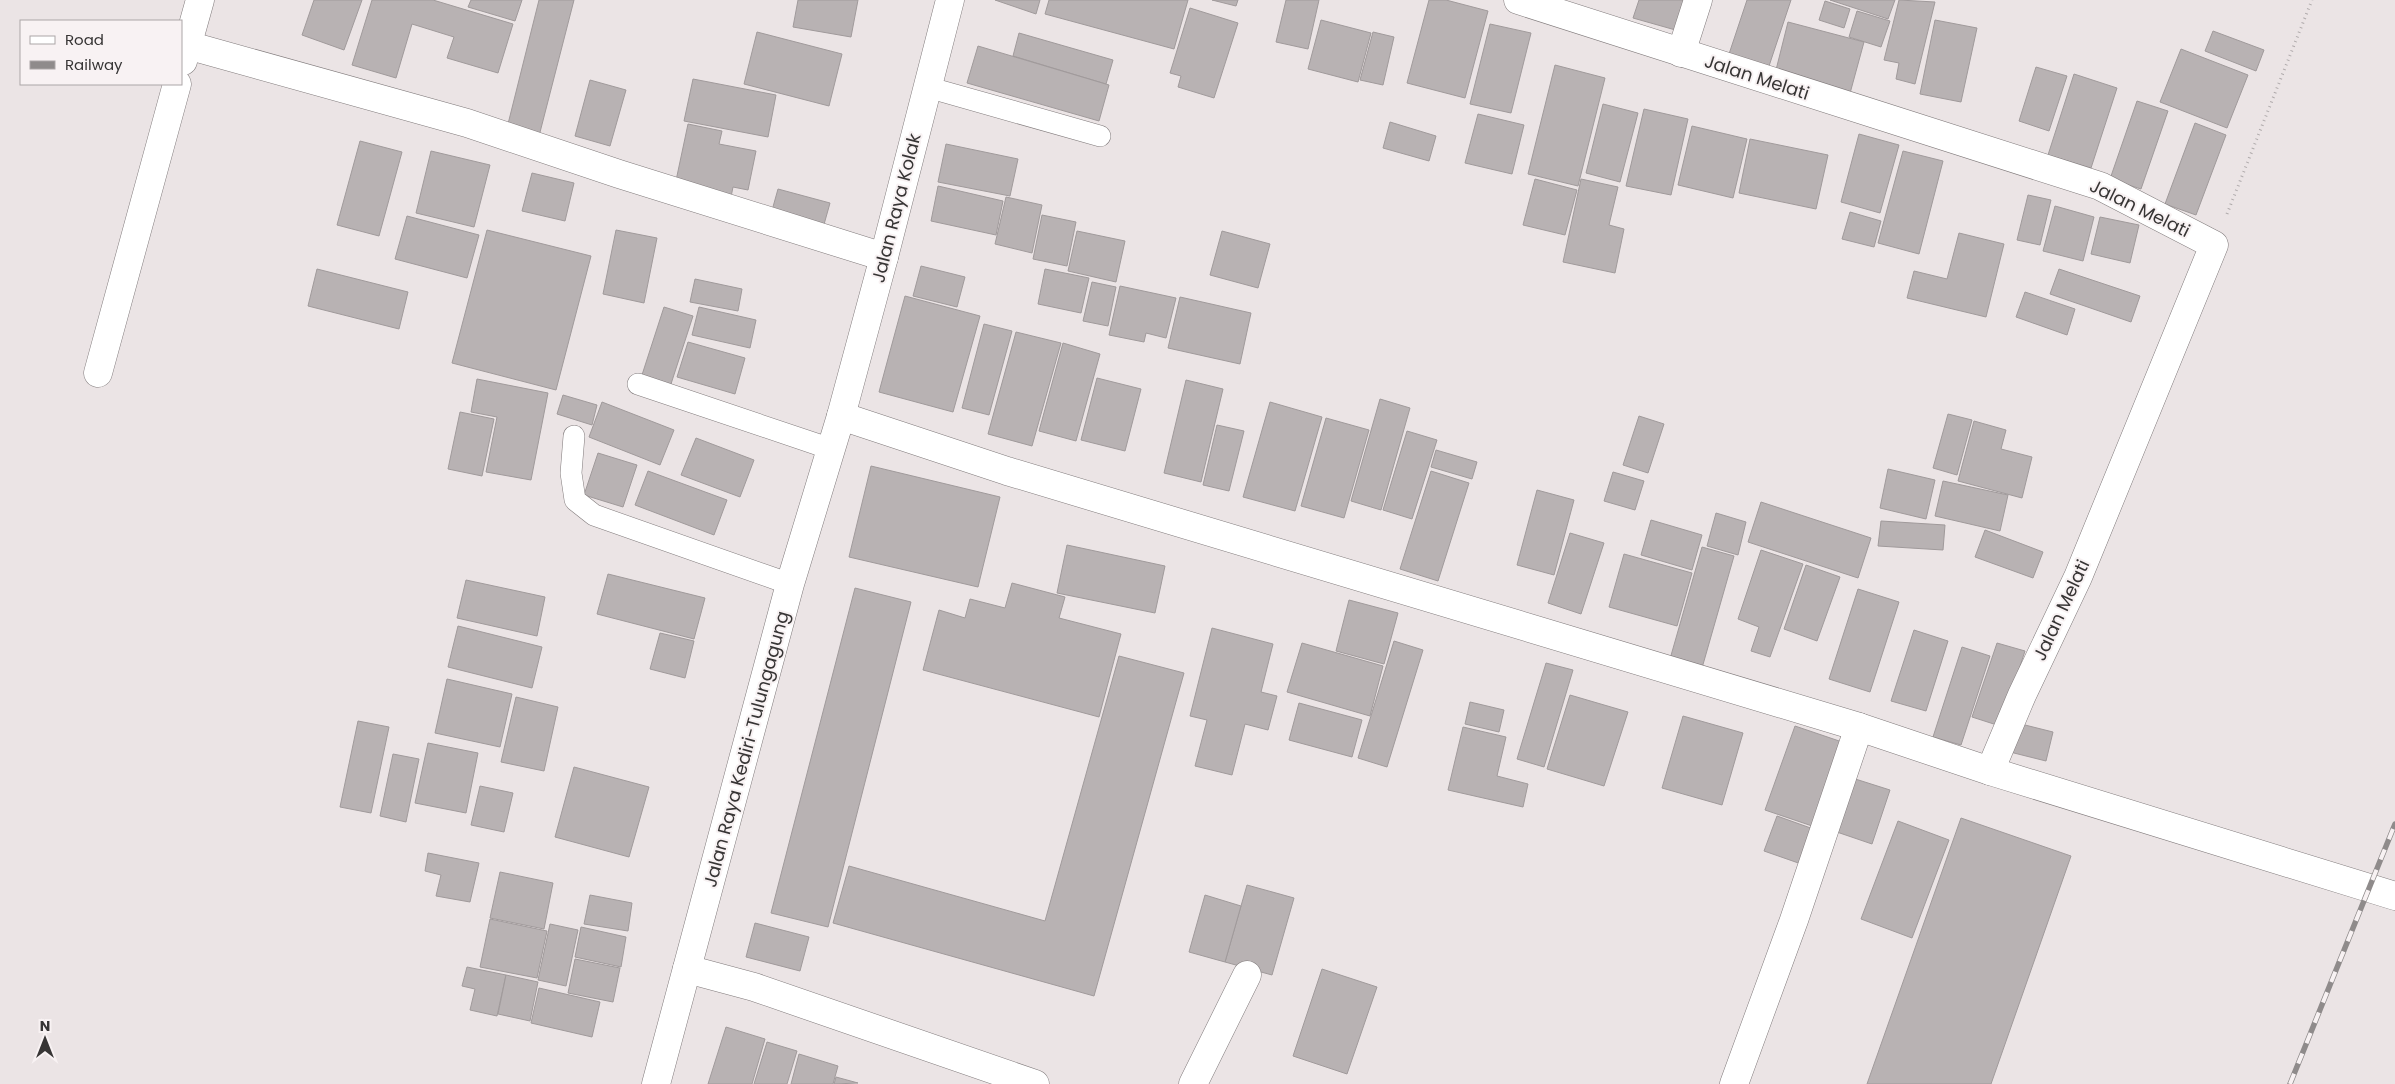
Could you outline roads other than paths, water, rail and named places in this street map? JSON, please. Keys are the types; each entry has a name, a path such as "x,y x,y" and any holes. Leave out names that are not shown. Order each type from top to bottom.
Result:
{"main road":[{"path":"200,0 184,56 467,123 619,174 884,257"},
{"name":"Jalan Raya Kolak","path":"841,416 950,0"},
{"name":"Jalan Melati","path":"1518,0 1556,6 1681,53 2100,186 2214,245 2078,577 2022,695 1990,771"},
{"path":"1681,53 1698,0"},
{"path":"98,373 177,85"},
{"path":"841,416 1007,471 1860,727 1990,771 2395,896"},
{"name":"Jalan Raya Kediri-Tulungagung","path":"656,1084 790,584 841,416"},
{"path":"1734,1084 1794,920 1860,727"},
{"path":"687,969 742,983 1035,1084"},
{"path":"1193,1084 1246,975"}],"lane":[{"path":"927,87 1100,136"},
{"path":"638,384 831,449"},
{"path":"574,436 571,473 575,500 594,515 790,584"}],"railway":[{"path":"2290,1084 2395,824"}]}
